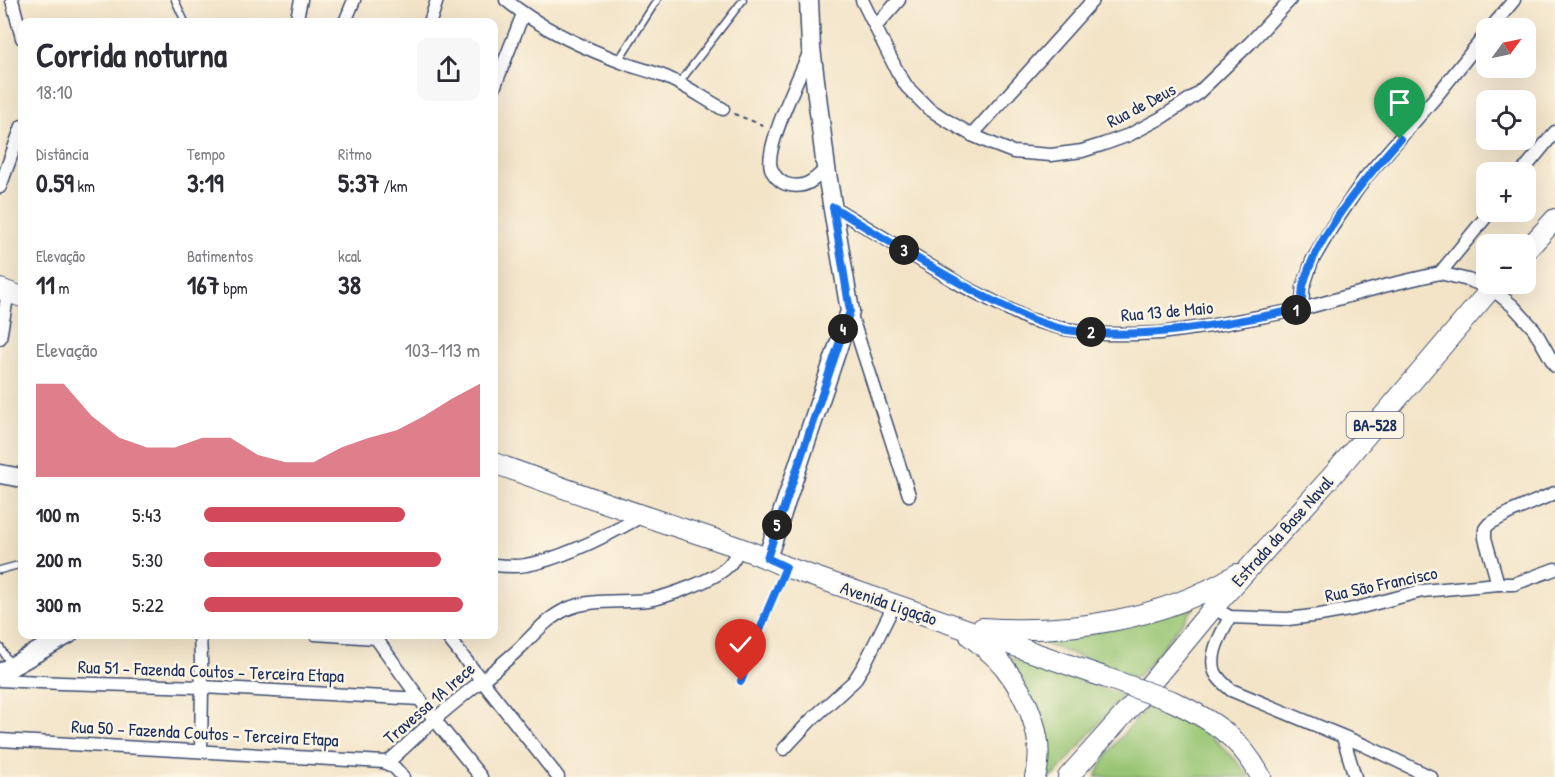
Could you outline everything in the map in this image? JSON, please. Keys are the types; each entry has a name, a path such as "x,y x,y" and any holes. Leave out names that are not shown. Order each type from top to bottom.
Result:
{"main road":[{"path":"767,558 850,311 826,168 811,48 809,0"},
{"path":"1548,236 1555,219"},
{"name":"Estrada da Base Naval","path":"1068,777 1082,769 1144,691 1216,614 1253,564 1332,476 1486,294"},
{"name":"Avenida Ligação","path":"498,464 1172,701 1202,715 1221,728 1238,744 1261,777"},
{"path":"0,474 18,477"},
{"path":"959,627 996,629 1061,627 1134,616 1189,600 1253,564"},
{"path":"1189,600 1198,603 1204,611 1216,614"},
{"path":"959,627 988,650 1004,667 1028,705 1035,727 1038,749 1035,777"},
{"path":"4,673 61,639"}],"street":[{"path":"12,0 18,23"},
{"path":"297,18 301,0"},
{"path":"347,18 354,0"},
{"path":"431,18 437,0"},
{"path":"506,0 523,14 578,44 679,83 723,109"},
{"name":"Rua de Deus","path":"862,0 897,71 907,87 928,108 972,135 1013,152 1051,155 1082,151 1129,135 1161,118 1196,95 1251,43 1290,0"},
{"path":"876,26 899,0"},
{"path":"972,135 1093,0"},
{"path":"1499,18 1514,0"},
{"path":"498,78 523,14"},
{"path":"1302,309 1303,288 1312,261 1332,227 1365,178 1476,46"},
{"path":"811,48 777,130 770,161 771,169 777,179 785,184 798,186 813,181 826,168"},
{"path":"1530,162 1555,132"},
{"path":"0,187 18,137"},
{"name":"Rua 13 de Maio","path":"833,207 963,286 1028,319 1065,329 1106,334 1160,333 1210,326 1302,309 1440,273 1476,282"},
{"path":"1440,273 1482,222"},
{"path":"0,338 10,293"},
{"path":"1501,294 1534,329 1555,366"},
{"path":"850,311 909,495"},
{"path":"1498,584 1485,538 1485,529 1489,524 1511,512 1555,493"},
{"path":"498,566 523,566 538,563 595,541 642,516"},
{"name":"Travessa 1A Irece","path":"387,763 434,719 483,681 525,644 549,619 576,605 648,600 671,595 719,574 730,564 740,548"},
{"name":"Rua São Francisco","path":"1216,614 1288,619 1320,615 1354,609 1422,591 1514,584 1555,569"},
{"path":"784,749 811,720 854,681 864,666 894,605"},
{"path":"1216,614 1213,658 1216,674 1231,690 1398,760 1431,777"},
{"path":"200,639 201,750"},
{"path":"377,639 434,719 481,777"},
{"path":"449,639 558,777"},
{"name":"Rua 51 - Fazenda Coutos - Terceira Etapa","path":"4,673 72,684 202,687 420,699"},
{"path":"1343,737 1355,777"},
{"name":"Rua 50 - Fazenda Coutos - Terceira Etapa","path":"0,740 201,750 387,763"},
{"path":"387,763 403,777"}],"lane":[{"path":"175,0 183,18"},
{"path":"618,61 657,0"},
{"path":"679,83 743,0"},
{"path":"0,570 18,565"},
{"path":"741,681 786,567"},
{"path":"0,647 4,673"}],"path":[{"path":"723,109 777,130"}],"green space":[{"path":"1194,608 1137,678 1028,638"},
{"path":"1005,656 1123,695 1053,777 1041,777"},
{"path":"1149,705 1177,715 1200,729 1223,748 1250,777 1096,777 1112,748"}],"route":[{"path":"741,681 786,567 767,558 850,311 833,207 963,286 1028,319 1065,329 1106,334 1160,333 1302,309 1303,288 1312,261 1365,178 1400,139"}]}
